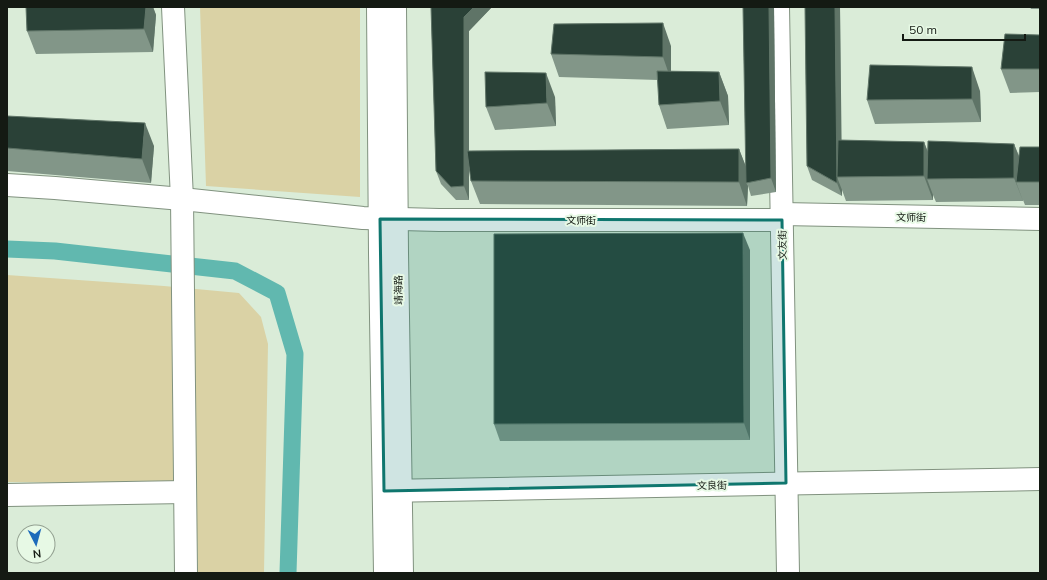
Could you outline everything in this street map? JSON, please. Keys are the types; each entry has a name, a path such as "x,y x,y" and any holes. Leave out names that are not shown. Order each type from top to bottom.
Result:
{"street":[{"path":"173,7 182,200 186,573"},
{"name":"靖海路","path":"378,7 389,219"},
{"name":"靖海路","path":"385,573 392,491 389,219 395,7"},
{"name":"文友街","path":"778,7 788,573"},
{"name":"文师街","path":"7,185 55,188 346,217 389,219 782,217 1040,219"},
{"name":"文良街","path":"392,491 1040,479"},
{"name":"靖海路","path":"392,491 402,573"},
{"path":"7,495 185,492"}],"highlighted area":[{"path":"380,219 782,220 786,483 384,491"}],"shaded area":[{"path":"200,7 360,7 360,197 206,186"},
{"path":"7,275 239,293 261,317 268,344 264,573 198,573 196,484 7,482"}],"building":[{"path":"26,7 146,7 144,29 27,31"},
{"path":"431,7 474,7 464,17 464,186 451,187 436,171"},
{"path":"743,7 769,7 771,178 746,183"},
{"path":"805,7 835,7 837,183 807,166"},
{"path":"663,23 663,57 551,54 554,24"},
{"path":"1005,34 1040,35 1040,69 1001,69"},
{"path":"870,65 972,67 972,99 867,100"},
{"path":"657,71 719,72 720,101 659,105"},
{"path":"485,72 546,73 547,103 486,107"},
{"path":"7,116 145,123 142,159 7,148"},
{"path":"838,140 924,142 924,176 837,177"},
{"path":"928,141 1014,144 1014,178 927,179"},
{"path":"1020,147 1040,147 1040,182 1016,182"},
{"path":"739,149 739,182 471,181 467,151"},
{"path":"743,233 744,423 494,424 494,234"}],"waterway":[{"path":"7,249 55,251 235,271 277,293 295,354 288,573"}]}
